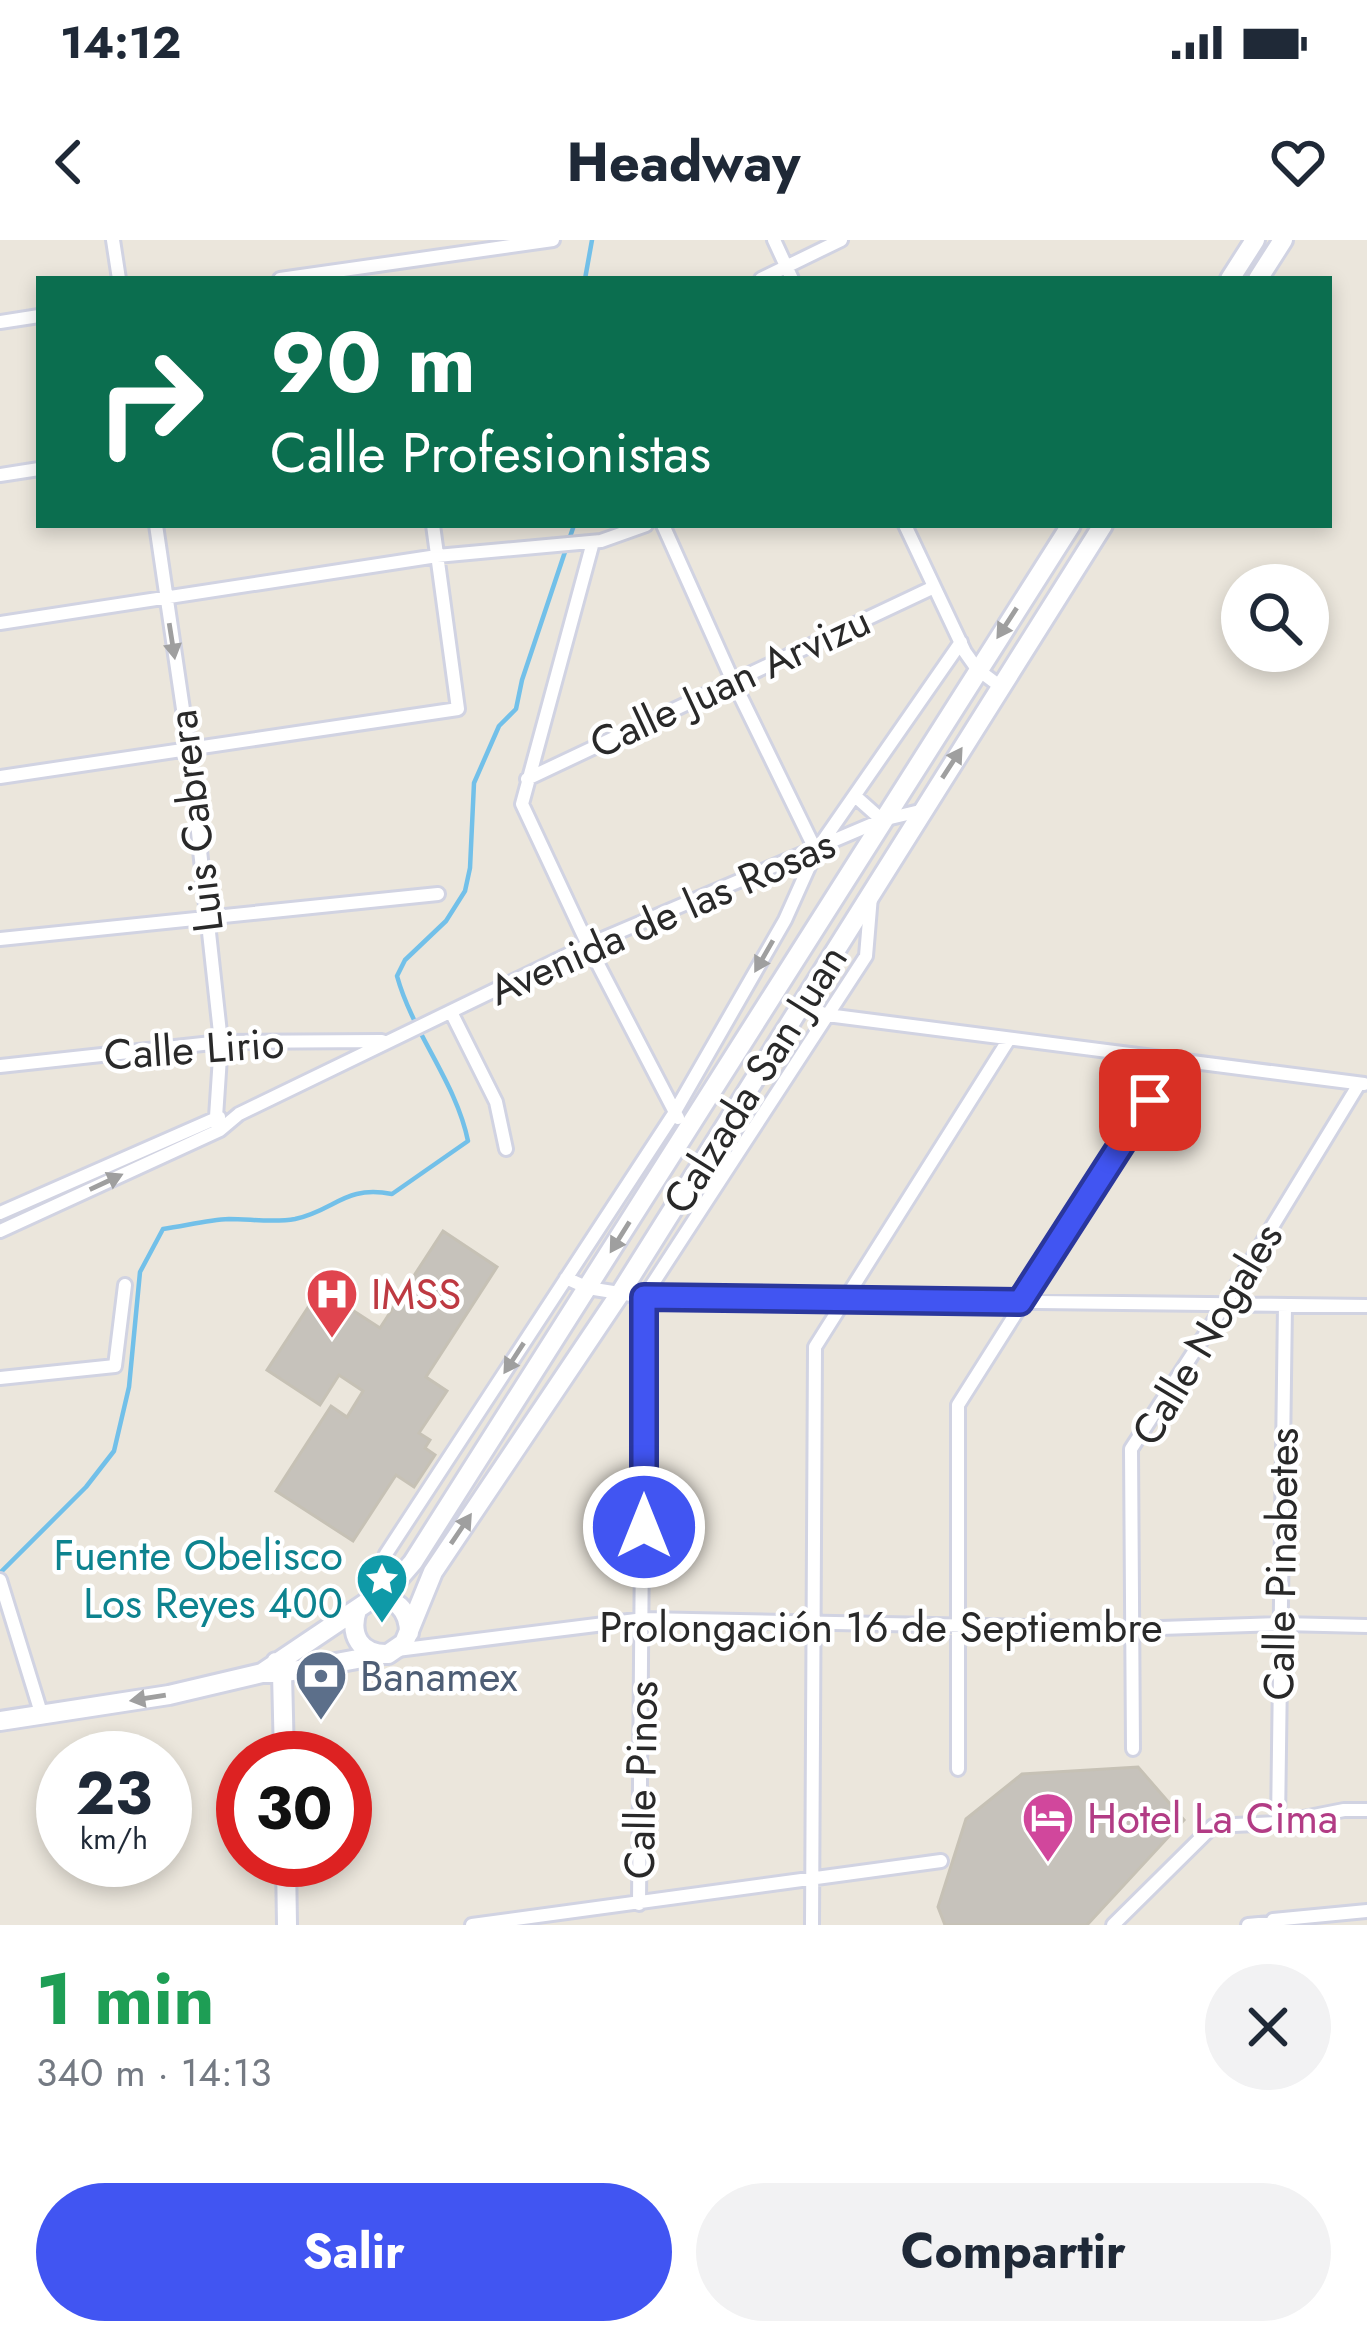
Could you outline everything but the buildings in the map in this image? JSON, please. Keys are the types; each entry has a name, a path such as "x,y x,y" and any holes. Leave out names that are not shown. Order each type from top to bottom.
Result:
{"main road":[{"path":"1232,276 1255,240"},
{"path":"1260,276 1282,240"},
{"name":"Calzada San Juan","path":"273,1669 370,1602 413,1562 587,1288 681,1121 1069,528"},
{"name":"Calzada San Juan","path":"409,1633 433,1572 621,1292 1101,528"},
{"path":"413,1562 433,1572"},
{"path":"0,1721 169,1695 273,1669 387,1653 409,1633 404,1609 370,1602 352,1624 356,1639 365,1650 387,1653"},
{"path":"273,1669 281,1731"},
{"path":"286,1887 287,1925"}],"street":[{"path":"113,240 119,276"},
{"path":"300,276 554,240"},
{"path":"774,240 789,273 841,240"},
{"path":"394,262 396,276"},
{"path":"0,322 36,316"},
{"path":"0,475 36,470"},
{"name":"Luis Cabrera","path":"156,528 189,750 221,1042 218,1124"},
{"path":"0,777 458,709 433,528"},
{"path":"0,623 437,556 588,542 636,528"},
{"path":"664,528 816,851"},
{"path":"906,528 977,669 1001,687"},
{"path":"588,542 522,804 588,945 681,1121"},
{"name":"Calle Juan Arvizu","path":"527,778 934,587"},
{"path":"370,1602 386,1554 566,1278 681,1121 816,851 961,642"},
{"path":"855,796 882,820"},
{"name":"Avenida de las Rosas","path":"389,1041 588,945 882,820 920,811"},
{"path":"644,1297 866,956 871,892"},
{"path":"0,939 438,894"},
{"path":"802,1005 827,1015 1363,1084"},
{"path":"446,1014 496,1102 506,1149"},
{"path":"812,1925 815,1347 1009,1039"},
{"path":"0,1231 389,1041"},
{"name":"Calle Lirio","path":"0,1066 221,1042 389,1041"},
{"path":"958,1768 958,1405 1176,1060"},
{"name":"Calle Nogales","path":"1133,1749 1131,1449 1363,1084"},
{"path":"0,1213 218,1124"},
{"path":"566,1278 587,1288 644,1297 1367,1306"},
{"path":"0,1378 115,1366 125,1285"},
{"name":"Calle Pinos","path":"639,1904 644,1297"},
{"name":"Calle Pinabetes","path":"1277,1823 1285,1305"},
{"path":"2,1585 42,1716"},
{"name":"Prolongación 16 de Septiembre","path":"387,1653 644,1619 1131,1629 1367,1626"},
{"path":"1113,1925 1214,1826 1367,1810"},
{"path":"472,1925 941,1861"},
{"path":"1254,1925 1367,1911"}],"waterway":[{"path":"586,276 592,240"},
{"path":"0,1573 86,1487 114,1451 129,1387 140,1272 163,1229 221,1220 295,1219 362,1193 392,1194 468,1141 454,1098 397,976 405,960 446,921 465,891 474,783 499,726 516,709 573,528"}],"place":[{"name":"IMSS","path":"332,1340"},
{"name":"Fuente Obelisco Los Reyes 400","path":"382,1625"},
{"name":"Banamex","path":"321,1722"},
{"name":"Hotel La Cima","path":"1048,1864"}],"route":[{"path":"644,1527 644,1297 1020,1302 1150,1100"}]}
